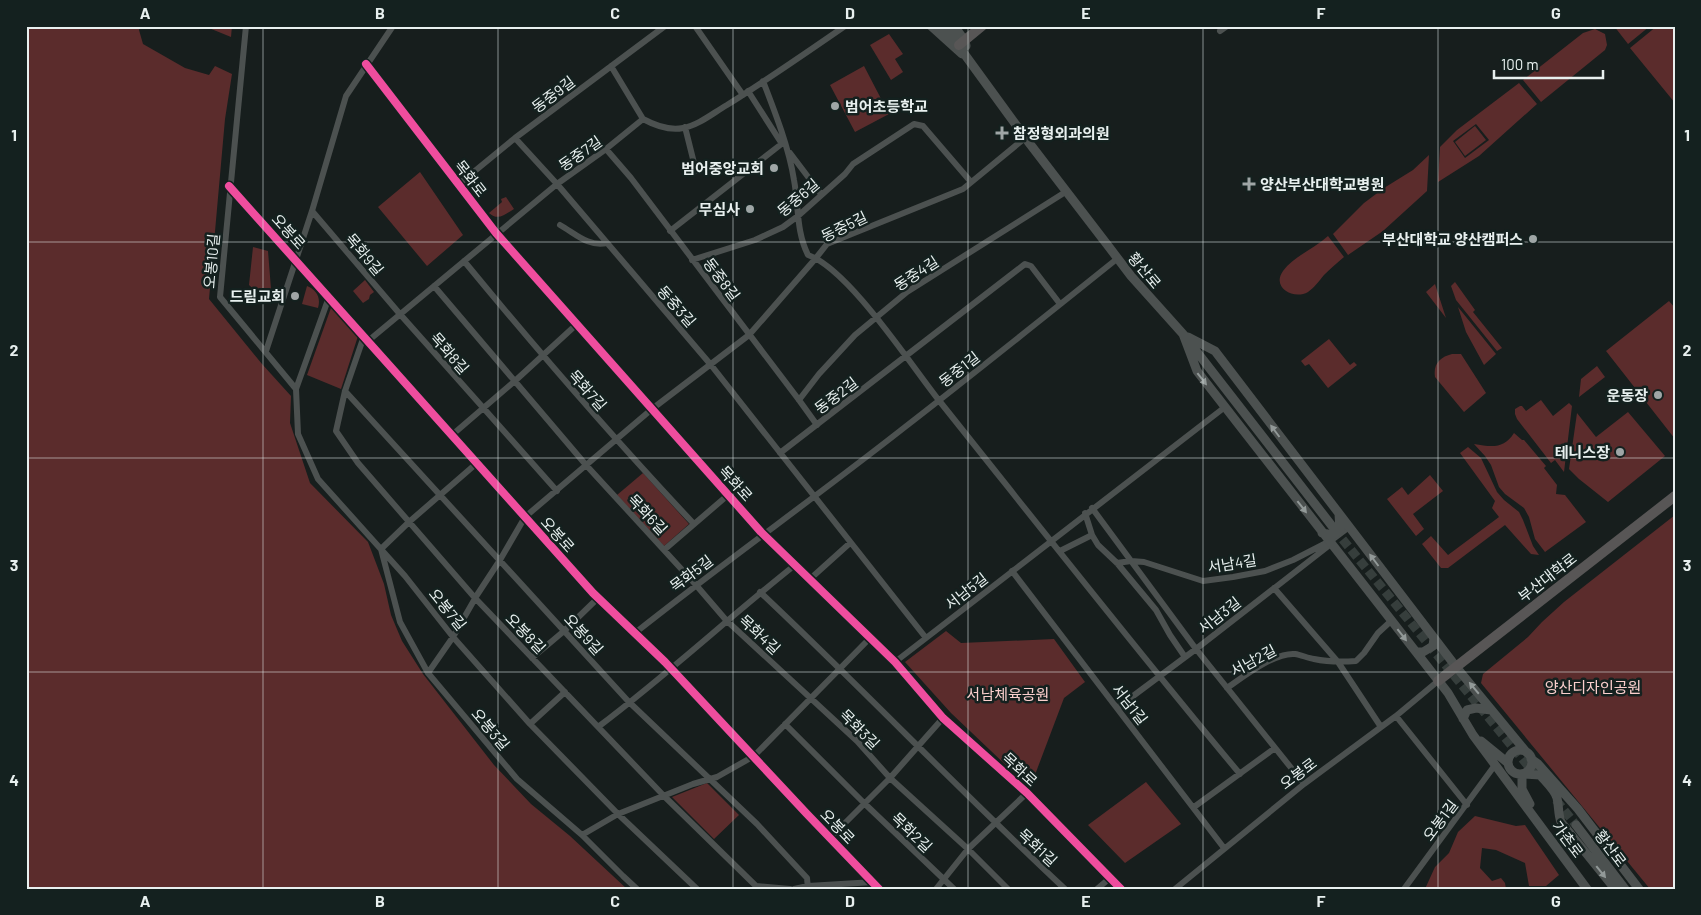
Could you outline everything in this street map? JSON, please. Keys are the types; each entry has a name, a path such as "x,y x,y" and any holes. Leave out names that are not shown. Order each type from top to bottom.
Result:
{"main road":[{"path":"930,26 970,60"},
{"name":"황산로","path":"944,26 962,43 970,60 1025,138 1131,276 1183,334 1332,526"},
{"path":"954,26 962,43 982,26"},
{"path":"1183,334 1215,351 1457,668 1529,756 1529,770 1522,774"},
{"name":"가촌로","path":"1183,334 1197,371 1448,693 1473,735 1587,889"},
{"name":"부산대학로","path":"1438,681 1675,496"},
{"path":"1329,539 1340,530 1339,513"},
{"path":"1416,652 1423,652 1433,646 1434,638"},
{"path":"1464,719 1467,710 1476,708 1492,710"},
{"path":"1473,735 1508,763 1509,767 1515,772 1540,775 1557,797 1560,819 1614,889"},
{"path":"1508,763 1510,756 1520,750 1538,764 1578,809 1639,889"},
{"path":"1522,774 1522,789 1526,798 1556,838 1559,850"},
{"path":"1560,819 1564,811 1578,809"},
{"name":"황산로","path":"1576,825 1625,889"}],"street":[{"path":"230,186 246,26"},
{"name":"오봉로","path":"296,259 346,96 393,26"},
{"name":"동중9길","path":"458,184 515,138 665,26"},
{"path":"695,26 821,194"},
{"path":"611,66 643,119 668,129 685,128 694,125 746,93 845,26"},
{"path":"1220,32 1227,26"},
{"name":"목화로","path":"366,64 496,234 764,535 895,662 943,718 1026,794 1121,889"},
{"path":"763,81 783,142"},
{"name":"동중7길","path":"496,234 557,184 606,150 643,119"},
{"name":"동중6길","path":"692,260 755,240 783,226 798,216 845,174 853,164 914,124 923,126 971,182"},
{"path":"685,128 696,171"},
{"name":"동중3길","path":"515,138 557,184 712,365 813,496"},
{"name":"동중5길","path":"652,409 749,335 827,244 963,189 1025,138"},
{"path":"670,231 783,142"},
{"name":"동중8길","path":"606,150 631,178 817,425"},
{"path":"788,151 802,242 808,256 816,258 853,290 938,400 1159,677 1240,774"},
{"name":"오봉로","path":"230,186 598,598 671,668 879,889"},
{"name":"오봉10길","path":"230,186 220,298 296,389"},
{"name":"동중4길","path":"799,400 839,351 855,335 907,292 1066,191"},
{"name":"목화9길","path":"312,211 399,313"},
{"path":"560,225 586,242 598,245 607,243"},
{"path":"366,338 434,286 496,234"},
{"name":"동중1길","path":"764,535 1118,258"},
{"path":"266,351 296,259"},
{"path":"464,261 542,356"},
{"name":"동중2길","path":"780,453 1025,264 1032,266 1060,304"},
{"path":"434,286 516,380 586,465"},
{"name":"오봉7길","path":"329,297 296,389 298,434 318,479 381,549 453,637 530,724 618,814 697,889"},
{"name":"목화8길","path":"399,313 483,409"},
{"path":"452,435 577,324"},
{"name":"오봉8길","path":"366,338 345,391 336,431 358,463 475,598 664,796 756,886 790,889"},
{"name":"목화7길","path":"542,356 616,440"},
{"name":"오봉9길","path":"345,391 630,703 757,824 801,871 807,878 808,887"},
{"name":"서남5길","path":"895,662 1224,407"},
{"path":"483,409 557,491"},
{"path":"428,673 453,637 525,517 652,409"},
{"name":"목화6길","path":"616,440 694,524"},
{"path":"381,549 477,463"},
{"name":"목화6길","path":"586,465 664,550 728,495"},
{"path":"813,496 926,638"},
{"path":"1092,508 1196,649 1304,784"},
{"path":"1086,513 1092,535 1098,545 1117,563 1156,610 1185,657"},
{"path":"1329,539 1349,527"},
{"name":"목화5길","path":"635,634 696,585 764,535"},
{"path":"1060,551 1092,535"},
{"name":"서남4길","path":"1117,563 1131,561 1168,568 1203,581 1265,570 1293,560 1329,539"},
{"name":"서남3길","path":"1118,708 1274,588 1329,539"},
{"path":"810,579 850,543"},
{"name":"오봉3길","path":"381,549 400,622 428,673 517,779 582,835 637,889"},
{"name":"목화4길","path":"664,550 726,620 811,698"},
{"name":"목화4길","path":"795,565 760,592 841,668"},
{"name":"서남1길","path":"1012,571 1224,848"},
{"path":"1274,588 1338,662 1381,727"},
{"path":"598,727 630,703 760,592"},
{"path":"532,658 564,631 598,598"},
{"name":"서남2길","path":"1227,688 1248,673 1278,658 1294,654 1312,659 1338,662 1356,661 1378,633 1391,621"},
{"path":"582,835 618,814 717,777 754,756 870,638"},
{"name":"목화3길","path":"841,668 918,747"},
{"name":"오봉로","path":"1175,889 1304,784 1396,716 1438,681"},
{"path":"530,724 565,692"},
{"name":"목화3길","path":"811,698 857,741 890,778"},
{"path":"1396,716 1467,805"},
{"path":"830,838 890,778 943,718"},
{"path":"786,724 864,803"},
{"path":"918,747 995,823"},
{"path":"1194,807 1275,748"},
{"name":"오봉1길","path":"1404,889 1495,765"},
{"name":"목화2길","path":"890,778 968,849"},
{"path":"936,889 968,849 1026,794"},
{"name":"목화2길","path":"864,803 943,880"},
{"name":"목화1길","path":"995,823 1065,889"},
{"path":"968,849 1008,889"},
{"path":"1097,889 1110,878"},
{"path":"943,880 954,889"},
{"path":"794,889 874,882"}],"green space":[{"path":"26,26 140,26 139,30 143,44 185,68 209,75 215,66 232,74 225,119 209,299 291,396 290,423 310,483 368,542 384,584 391,615 402,641 423,674 494,765 531,804 570,836 627,889 26,889"},
{"path":"204,26 232,26 231,37"},
{"path":"1614,26 1650,26 1628,44"},
{"path":"1657,26 1675,26 1675,103 1630,48"},
{"path":"1595,29 1605,34 1607,45 1605,50 1541,102 1523,80 1583,33"},
{"path":"889,34 903,54 895,59 903,72 891,80 870,45"},
{"path":"864,66 889,114 855,132 830,85"},
{"path":"1519,83 1537,104 1479,156 1438,182 1440,147 1457,130","holes":["1476,124 1489,140 1465,158 1453,141"]},
{"path":"1475,126 1486,140 1465,156 1455,142"},
{"path":"1429,155 1427,191 1383,231 1348,255 1333,234 1364,203 1413,170"},
{"path":"420,172 463,235 427,266 378,207"},
{"path":"506,197 514,209 498,217 489,213 502,202 501,199"},
{"path":"1328,236 1344,257 1308,292 1296,294 1286,291 1280,283 1283,271 1293,261"},
{"path":"253,247 268,251 271,289 264,299 249,285"},
{"path":"365,280 374,292 363,303 353,291"},
{"path":"1455,282 1475,310 1473,312 1502,348 1497,351 1456,300 1451,286"},
{"path":"1435,284 1446,318 1426,292"},
{"path":"307,286 317,295 319,301 318,308 302,304"},
{"name":"운동장","path":"1669,301 1675,308 1675,439 1606,351"},
{"path":"332,305 358,336 341,389 307,375"},
{"path":"1458,307 1496,354 1484,365 1466,332"},
{"path":"1329,339 1350,365 1354,362 1357,365 1328,388 1309,364 1305,366 1301,361"},
{"path":"1452,354 1461,354 1486,393 1464,412 1435,377 1435,368 1438,362"},
{"path":"1597,366 1605,377 1579,397 1581,379"},
{"path":"1541,400 1553,416 1569,403 1572,406 1564,472 1555,460 1551,463 1515,414 1515,409 1520,406 1526,411"},
{"name":"테니스장","path":"1628,412 1665,456 1608,502 1569,469 1577,413 1596,437"},
{"path":"1514,433 1524,440 1546,466 1544,468 1557,485 1556,494 1565,495 1586,522 1545,552 1535,539 1529,517 1524,508 1505,494 1499,487 1491,465 1474,444 1497,446 1506,442"},
{"path":"1468,447 1481,458 1497,492 1519,512 1533,546 1539,555 1531,554 1505,525 1448,568 1441,568 1422,544 1431,536 1448,555 1499,517 1492,508 1495,501 1460,453"},
{"path":"643,473 689,524 664,546 617,495"},
{"path":"1430,475 1443,491 1413,514 1424,529 1416,536 1387,499 1402,487 1408,495"},
{"name":"양산디자인공원","path":"1675,515 1675,889 1650,889 1481,683 1483,674 1528,637 1564,602"},
{"name":"서남체육공원","path":"946,631 961,643 1054,639 1085,682 1064,698 1030,788 951,713 905,662"},
{"path":"1146,782 1181,824 1125,863 1088,825"},
{"path":"707,783 739,815 714,839 672,797"},
{"path":"1475,816 1516,826 1525,825 1559,875 1546,886 1529,886 1525,863 1496,850 1482,848 1480,868 1492,881 1501,878 1505,883 1506,889 1425,889 1435,867 1449,853 1458,832"}],"tunnel":[{"path":"1334,529 1538,778"},
{"path":"1556,800 1576,825"}],"cycle path":[{"path":"366,64 496,233 761,532 895,662 943,718 1027,793 1121,889"},
{"path":"229,186 593,593 665,662 879,889"}],"place":[{"name":"범어초등학교","path":"835,106"},
{"name":"참정형외과의원","path":"1002,133"},
{"name":"범어중앙교회","path":"774,168"},
{"name":"양산부산대학교병원","path":"1249,184"},
{"name":"무심사","path":"750,209"},
{"name":"부산대학교 양산캠퍼스","path":"1533,239"},
{"name":"드림교회","path":"295,296"},
{"name":"운동장","path":"1658,395"},
{"name":"테니스장","path":"1620,452"}]}
